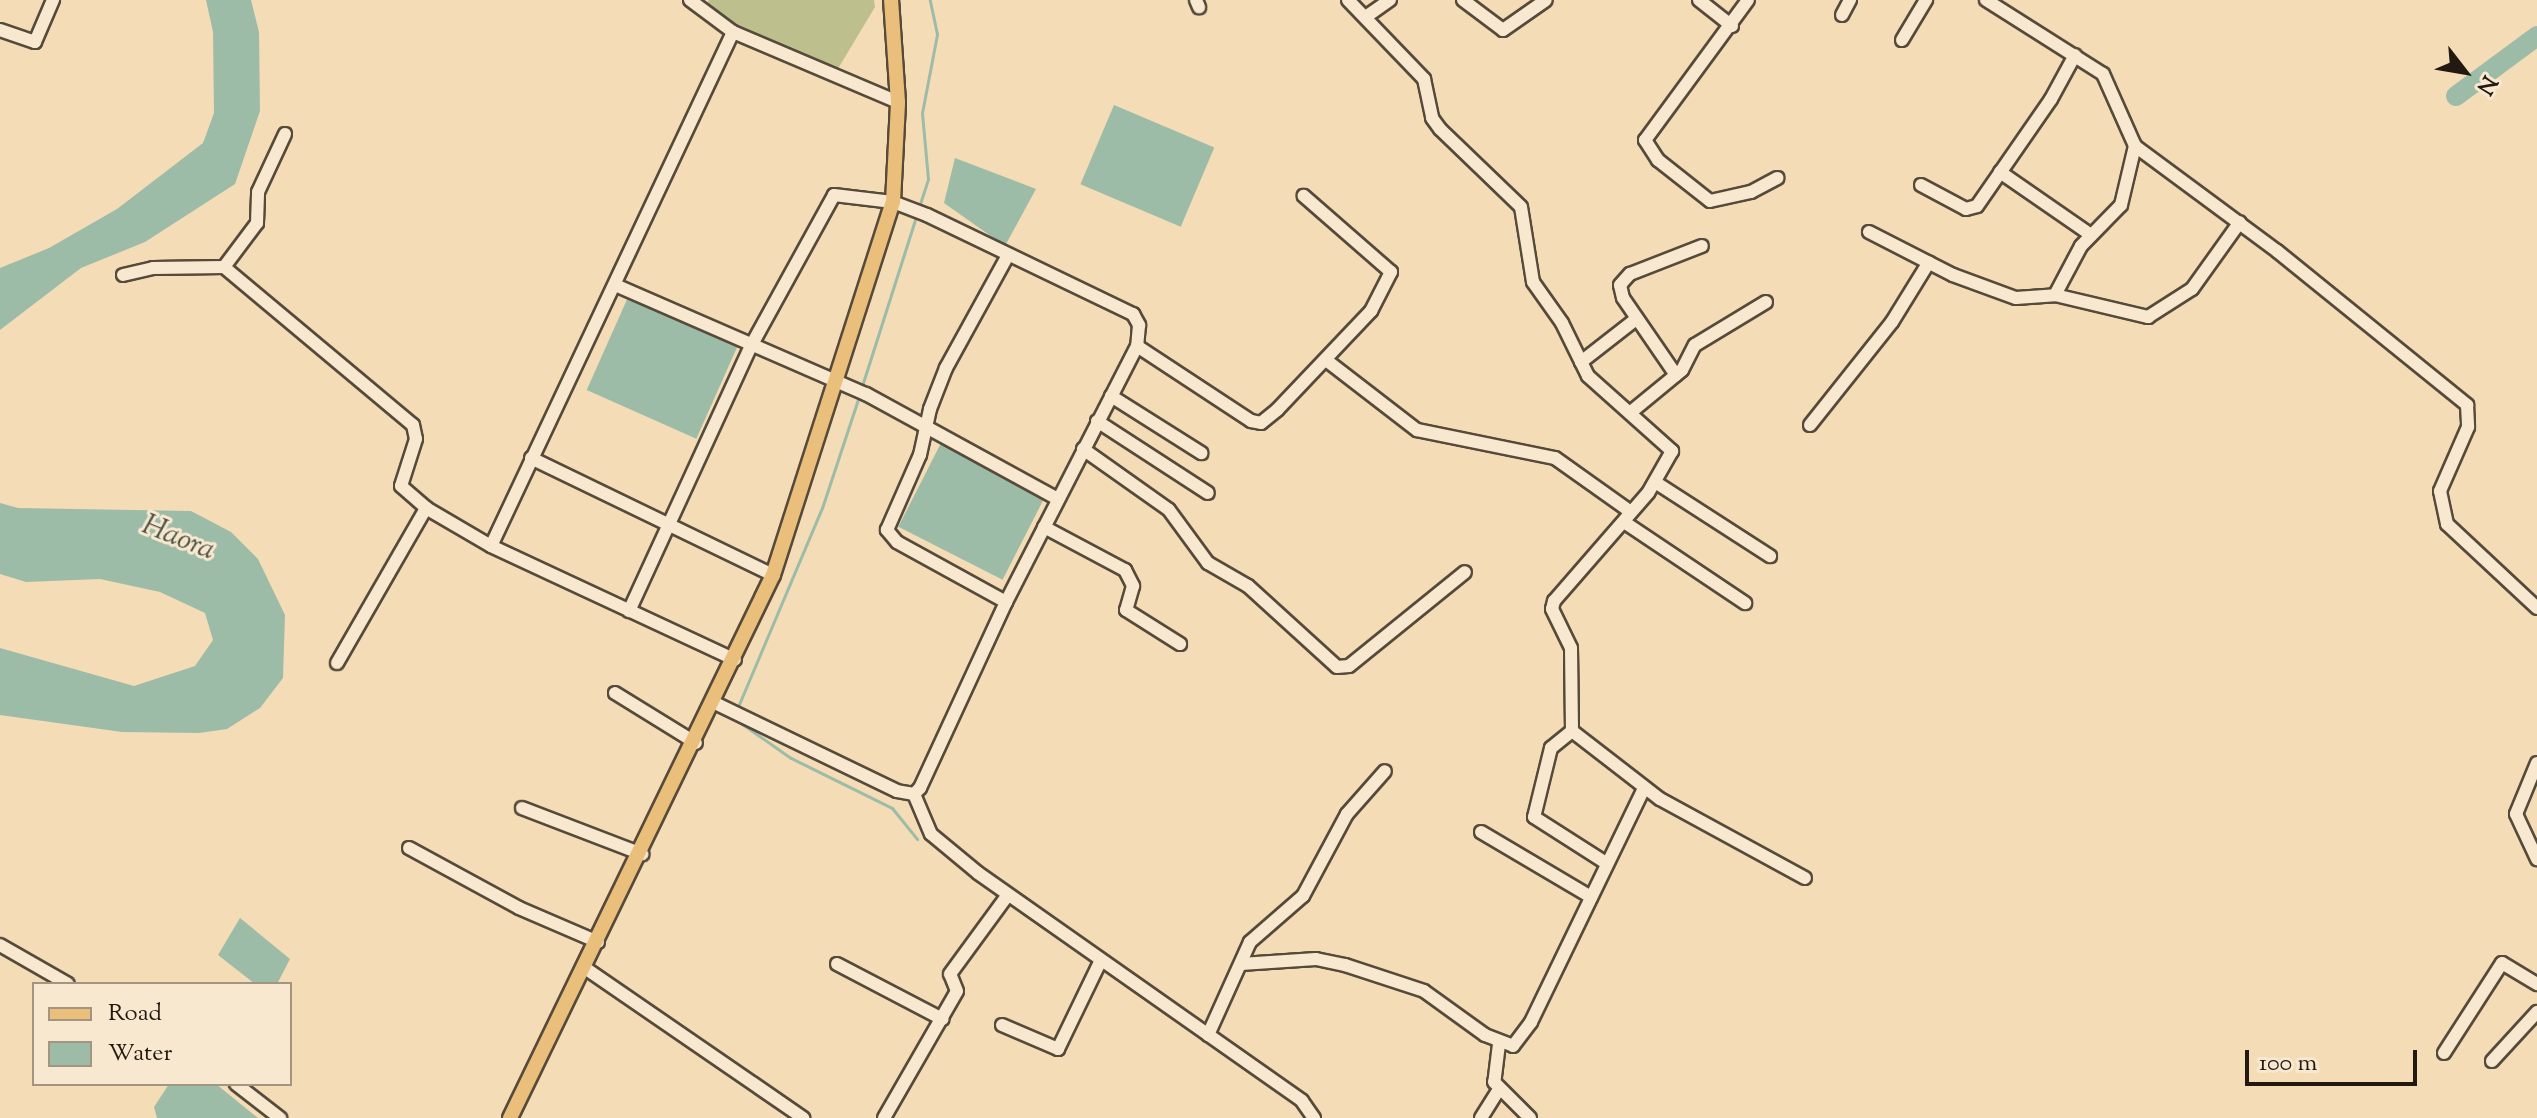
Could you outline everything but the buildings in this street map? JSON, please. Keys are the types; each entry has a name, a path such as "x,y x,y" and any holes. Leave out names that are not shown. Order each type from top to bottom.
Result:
{"main road":[{"path":"510,1118 696,743 720,706 735,660 773,575 840,383 893,202 898,102 891,0"}],"street":[{"path":"0,30 35,42 53,0"},
{"path":"690,0 733,32 898,102"},
{"path":"1348,0 1367,16 1424,79 1432,118 1440,129 1521,207 1533,282 1598,390 1631,412 1672,451 1655,482 1554,601 1552,609 1571,648 1572,731"},
{"path":"1367,16 1390,0"},
{"path":"1463,0 1503,30 1546,0"},
{"path":"1699,0 1732,26"},
{"path":"1748,0 1732,26 1648,132 1646,146 1710,201 1751,192 1777,178"},
{"path":"1842,15 1850,0"},
{"path":"1902,40 1926,0"},
{"path":"1986,0 2103,74 2113,89 2135,146 2240,222 2467,405 2468,427 2440,491 2447,524 2537,608"},
{"path":"491,546 733,32"},
{"path":"1921,185 1971,211 2000,172 2075,55"},
{"path":"224,267 257,223 258,192 285,134"},
{"path":"2055,295 2067,267 2091,235 2121,205 2135,146"},
{"path":"2000,172 2091,235"},
{"path":"629,611 751,346 829,200 840,194 893,202 927,215 1133,314 1139,325 1137,346 1006,602 928,775 914,794"},
{"path":"1137,346 1257,423 1265,421 1371,311 1391,272 1304,196"},
{"path":"1869,232 1929,262 2016,298 2055,295 2128,315 2163,312 2192,289 2240,222"},
{"path":"1676,375 1619,291 1623,280 1702,246"},
{"path":"1006,602 897,542 887,530 920,455 946,368 1008,255"},
{"path":"1810,425 1885,333 1929,262"},
{"path":"123,275 153,268 224,267 413,425 416,439 401,486 426,508 491,546 735,660"},
{"path":"615,285 866,394 1058,499"},
{"path":"1631,412 1676,375 1695,345 1766,302"},
{"path":"1581,362 1636,319"},
{"path":"1326,360 1417,430 1555,458 1627,517 1745,603"},
{"path":"1111,396 1201,453"},
{"path":"1097,421 1208,493"},
{"path":"1083,449 1169,510 1202,558 1248,586 1337,667 1349,666 1465,572"},
{"path":"531,458 666,527 773,575"},
{"path":"1655,482 1770,556"},
{"path":"337,663 426,508"},
{"path":"1044,527 1125,570 1133,586 1126,610 1180,644"},
{"path":"615,693 696,743"},
{"path":"720,706 897,791 914,794"},
{"path":"1572,731 1644,788 1805,878"},
{"path":"1572,731 1551,748 1534,817 1606,863"},
{"path":"2537,763 2516,814 2537,859"},
{"path":"1208,1035 1248,963 1258,931 1303,896 1347,814 1385,771"},
{"path":"1248,963 1316,959 1405,984 1437,998 1499,1044 1513,1046 1531,1022 1644,788"},
{"path":"914,794 931,834 1007,896 1302,1101 1314,1118"},
{"path":"522,808 642,854"},
{"path":"1481,832 1591,897"},
{"path":"409,848 519,908 598,942"},
{"path":"884,1118 957,991 950,974 1007,896"},
{"path":"0,945 65,982"},
{"path":"1002,1025 1058,1049 1100,962"},
{"path":"2444,1053 2502,963 2537,984"},
{"path":"837,964 942,1019"},
{"path":"585,968 803,1118"},
{"path":"2492,1061 2537,1012"},
{"path":"1499,1044 1494,1082 1498,1091 1530,1118"},
{"path":"239,1086 280,1118"},
{"path":"1481,1118 1498,1091"}],"green space":[{"path":"709,0 874,0 875,7 836,72 727,28 706,5"}],"water":[{"path":"206,0 251,0 259,32 260,111 235,184 145,242 81,268 0,330 0,268 49,248 117,209 203,143 214,113 213,32"},
{"path":"1114,105 1214,148 1181,227 1080,184"},
{"path":"955,158 1036,189 1005,246 944,203"},
{"path":"629,295 739,344 696,439 587,390"},
{"path":"941,443 1045,496 1003,580 898,527"},
{"name":"Haora","path":"0,503 18,508 191,511 231,532 258,559 285,615 283,678 260,708 227,729 199,733 122,732 0,715 0,648 134,686 195,666 213,640 205,613 160,592 100,579 26,582 0,574"},
{"path":"240,918 290,959 278,982 252,982 218,955"},
{"path":"168,1086 218,1086 258,1118 157,1118 154,1107"}],"waterway":[{"path":"918,210 928,179 922,113 937,34 930,0"},
{"path":"2456,96 2537,36"},
{"path":"861,389 916,217"},
{"path":"737,709 822,508 859,396"},
{"path":"735,719 791,758 892,808 917,839"}]}
